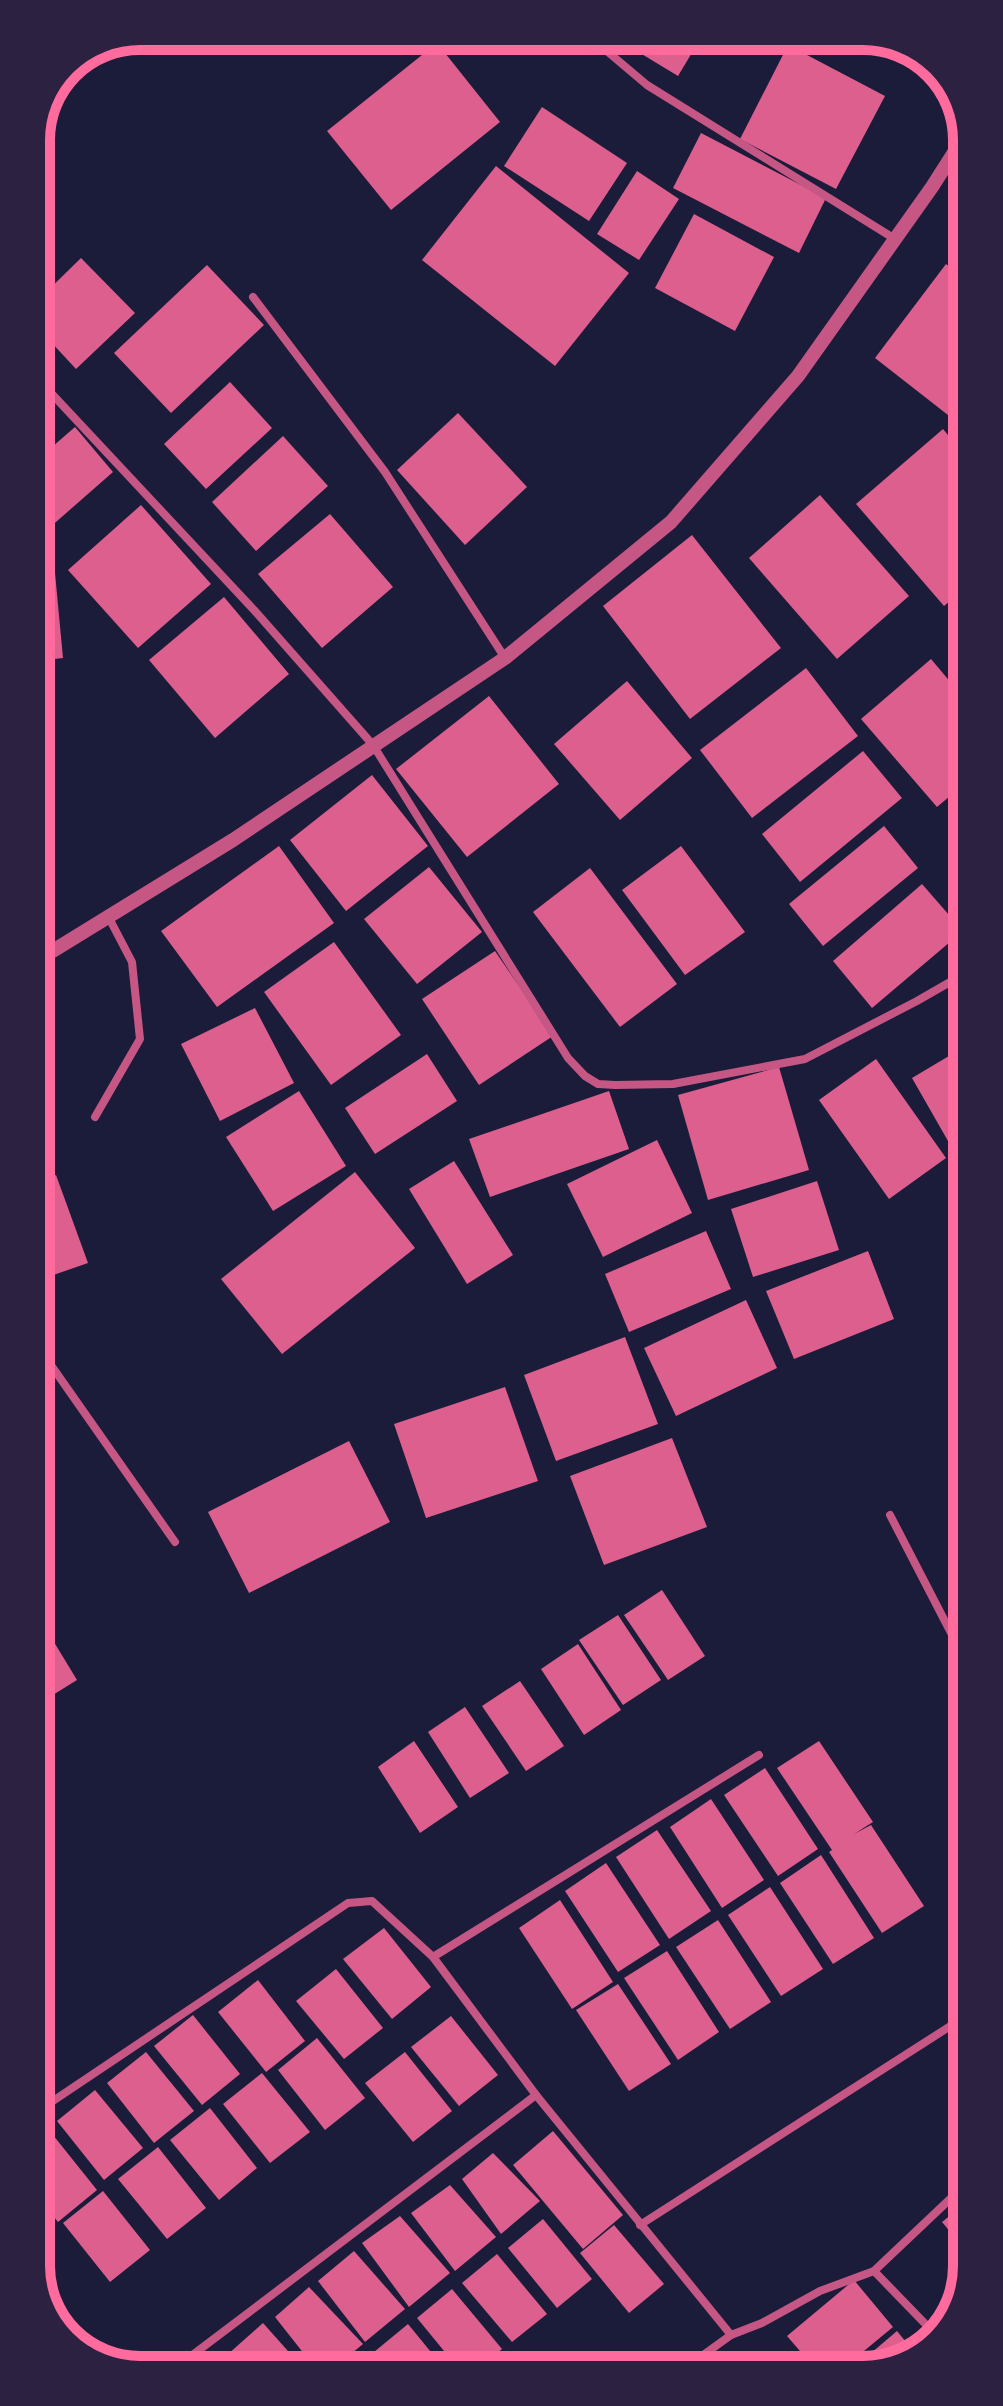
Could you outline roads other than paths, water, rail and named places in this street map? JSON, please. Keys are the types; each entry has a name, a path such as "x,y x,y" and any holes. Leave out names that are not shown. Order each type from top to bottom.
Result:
{"street":[{"path":"606,50 647,85 895,239"},
{"path":"50,953 233,840 505,658 671,522 798,376 953,153"},
{"path":"253,297 385,472 505,658"},
{"path":"50,392 254,610 373,745 568,1058 585,1076 598,1084 673,1084 805,1059 953,980"},
{"path":"95,1117 140,1039 132,962 109,918"},
{"path":"50,1364 175,1542"},
{"path":"890,1515 953,1637"},
{"path":"433,1957 759,1755"},
{"path":"50,2103 348,1903 372,1901 433,1957 536,2095 731,2335"},
{"path":"640,2225 953,2024"},
{"path":"191,2356 536,2095"},
{"path":"702,2356 731,2335 762,2323 820,2291 874,2271 953,2196"},
{"path":"874,2271 929,2328"}]}
